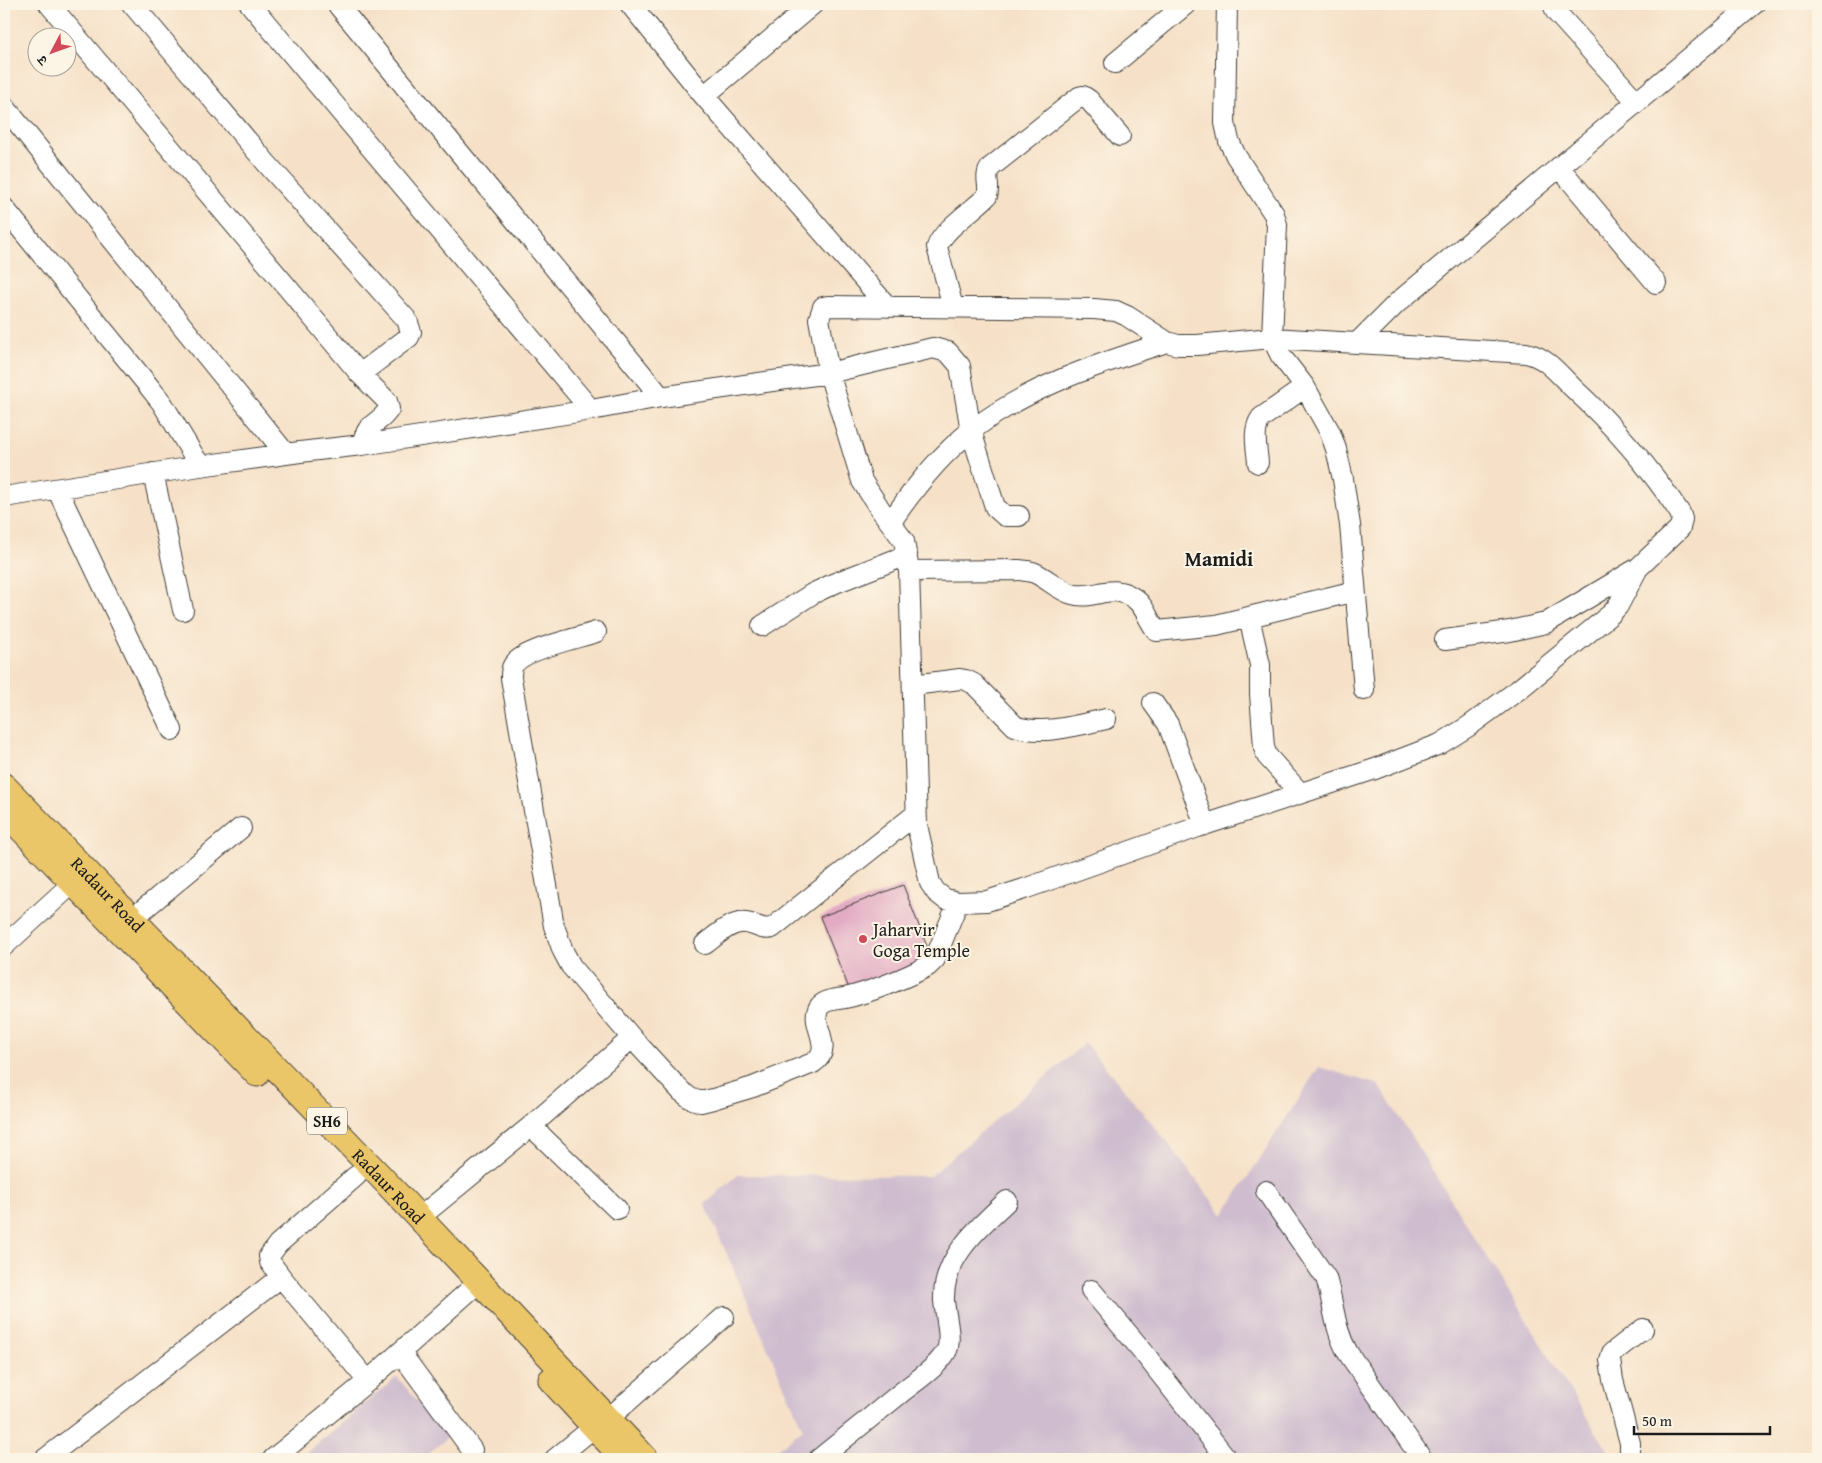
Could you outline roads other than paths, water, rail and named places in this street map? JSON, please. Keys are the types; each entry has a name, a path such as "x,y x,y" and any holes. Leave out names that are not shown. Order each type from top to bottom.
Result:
{"main road":[{"name":"Radaur Road","path":"4,786 419,1218 601,1423 624,1459"},
{"name":"Radaur Road","path":"4,811 356,1176 601,1423 646,1459"}],"street":[{"path":"49,4 360,374 387,401 389,409 386,414 367,429 362,445"},
{"path":"132,4 268,165 407,320 411,332 409,337 360,374"},
{"path":"250,4 590,410"},
{"path":"337,4 661,397"},
{"path":"630,4 704,96 887,306"},
{"path":"704,96 813,4"},
{"path":"1115,63 1186,4"},
{"path":"1227,4 1225,123 1229,141 1236,156 1274,214 1277,225 1272,338 1281,356 1305,387 1330,432 1336,449 1350,525 1364,690"},
{"path":"1553,4 1556,12 1638,102"},
{"path":"1357,343 1396,303 1754,4"},
{"path":"953,307 937,247 945,234 987,196 989,191 986,177 991,166 1083,96 1089,100 1120,136"},
{"path":"4,106 286,454"},
{"path":"1559,167 1656,283"},
{"path":"4,208 147,384 167,411 200,466"},
{"path":"1445,640 1510,631 1546,623 1638,568 1676,534 1680,528 1682,519 1680,513 1636,453 1595,409 1544,360 1526,353 1272,338 1178,345 1167,342 1127,316 1094,308 823,307 818,319 829,373 862,481 904,541 908,563 917,825 930,883 936,892 945,899 958,902 987,901 1440,744 1469,726 1518,690 1611,614 1618,606 1638,568"},
{"path":"891,522 906,500 943,457 971,431 1002,409 1084,369 1167,342"},
{"path":"4,497 200,466 362,445 590,410 661,397 829,373 933,348 948,352 960,366 971,431 995,507 1006,516 1019,516"},
{"path":"1258,463 1257,424 1261,418 1305,387"},
{"path":"153,473 183,610"},
{"path":"57,489 172,730"},
{"path":"762,626 812,594 835,583 908,563 1020,570 1034,572 1062,590 1073,594 1084,596 1110,590 1122,593 1135,599 1142,606 1157,631 1216,624 1355,591"},
{"path":"1249,617 1260,665 1264,747 1267,756 1300,793"},
{"path":"596,632 532,652 518,659 514,664 511,678 554,926 571,966 681,1092 701,1102 714,1099 753,1087 819,1059 822,1053 817,1019 817,1012 820,1006 825,1002 856,995 928,966 935,959 958,902"},
{"path":"913,685 960,679 966,680 974,684 1015,726 1023,729 1039,730 1075,726 1106,719"},
{"path":"1153,703 1168,724 1205,825"},
{"path":"704,944 729,926 747,923 766,930 772,928 916,814"},
{"path":"132,919 241,828"},
{"path":"4,946 73,883"},
{"path":"419,1218 531,1126 632,1038"},
{"path":"531,1126 617,1209"},
{"path":"356,1176 278,1244 270,1252 269,1256 270,1262 281,1277 368,1381"},
{"path":"1266,1191 1326,1278 1336,1326 1348,1354 1422,1459"},
{"path":"819,1459 928,1372 947,1350 949,1340 944,1299 944,1286 947,1274 974,1233 1007,1201"},
{"path":"45,1459 281,1277"},
{"path":"272,1459 368,1381 470,1290"},
{"path":"1091,1290 1140,1348 1227,1459"},
{"path":"555,1459 601,1423 724,1317"},
{"path":"1630,1459 1630,1443 1613,1380 1610,1360 1612,1353 1643,1328"},
{"path":"400,1352 472,1450"}],"place":[{"name":"Jaharvir Goga Temple","path":"863,939"}],"district":[{"name":"Mamidi","path":"1219,558"}]}
